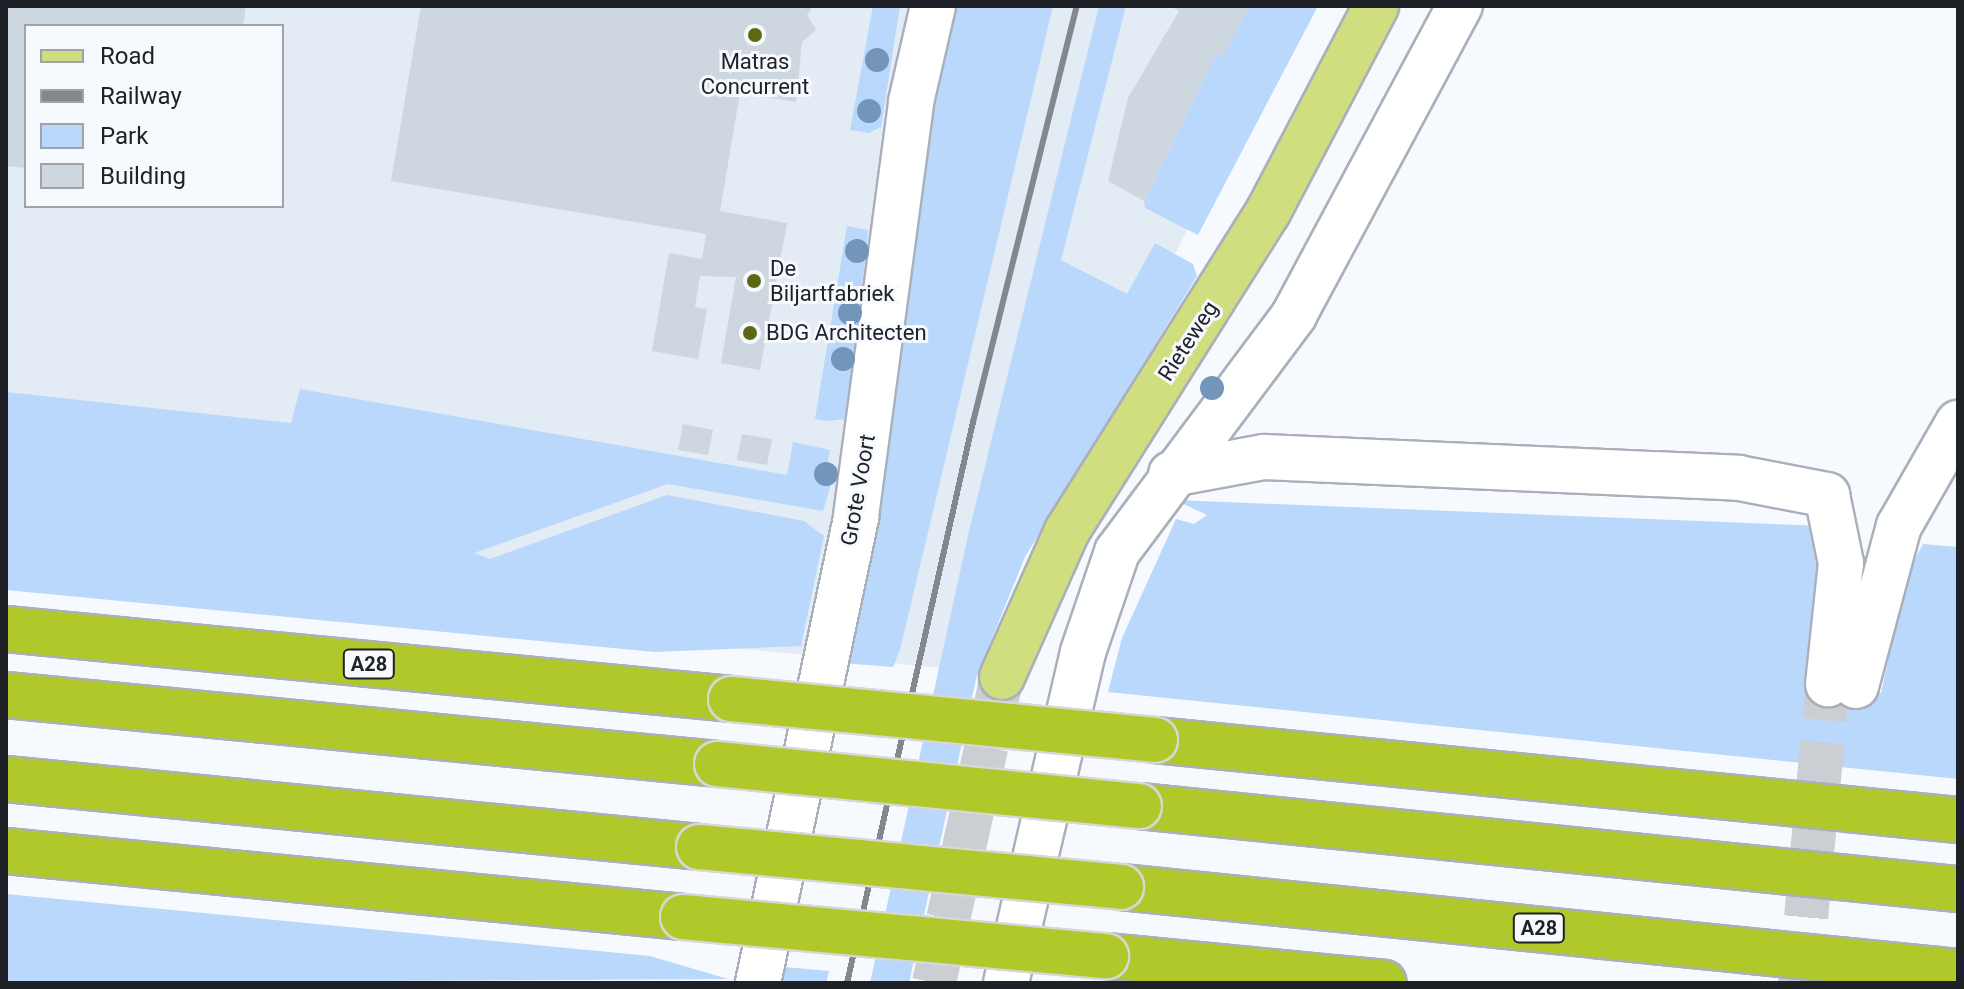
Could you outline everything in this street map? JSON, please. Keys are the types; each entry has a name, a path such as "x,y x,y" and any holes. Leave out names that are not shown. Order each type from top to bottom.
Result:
{"highway":[{"name":"A28","path":"6,629 1958,820"},
{"path":"6,695 1958,889"},
{"name":"A28","path":"6,779 1958,972"},
{"path":"6,851 1384,983"}],"main road":[{"name":"Rieteweg","path":"1002,677 1067,531 1268,212 1376,6"}],"street":[{"name":"Grote Voort","path":"760,977 856,516 911,102 933,6"},
{"path":"1006,983 1083,652 1117,552 1171,474 1294,315 1460,6"},
{"path":"1171,474 1264,457 1739,478 1827,495 1841,563 1842,685 1899,526 1958,423"}],"shaded area":[{"path":"6,6 1304,6 1024,543 975,671 6,579"}],"green space":[{"path":"873,6 900,6 881,127 869,133 850,130"},
{"path":"957,6 1053,6 900,650 893,667 841,663 919,158"},
{"path":"1099,6 1126,6 1061,260 1127,294 1155,243 1193,264 1197,276 1025,557 977,675 909,983 870,983 969,531"},
{"path":"1250,6 1318,6 1198,235 1145,208 1144,201 1216,54 1222,57"},
{"path":"847,226 868,230 865,261 845,419 827,421 815,419"},
{"path":"300,389 787,475 793,442 830,450 827,464 835,471 823,511 668,484 474,553 490,559 667,495 804,521 824,536 801,646 655,652 6,590 6,392 291,423"},
{"path":"1175,500 1823,526 1811,686 1881,693 1907,573 1923,544 1958,547 1958,779 1108,692 1122,638 1176,519 1194,524 1207,515"},
{"path":"6,894 650,956 728,979 6,983"},
{"path":"774,966 829,971 826,983 770,983"}],"building":[{"path":"6,6 246,6 243,24 24,24 24,168 6,166"},
{"path":"421,6 813,6 807,15 816,30 802,42 796,102 740,93 720,211 787,223 760,370 721,363 736,277 700,276 695,307 707,309 698,359 652,351 669,253 702,259 706,234 391,181"},
{"path":"1170,6 1250,6 1222,58 1216,54 1144,201 1108,181 1128,98 1179,11"},
{"path":"683,424 713,430 708,455 678,450"},
{"path":"742,434 772,439 767,465 737,460"}],"tunnel":[{"path":"934,983 1002,677"},
{"path":"1800,983 1828,684"}],"railway":[{"path":"847,983 973,422 1077,6"}],"place":[{"name":"Matras Concurrent","path":"755,35"},
{"name":"De Biljartfabriek","path":"754,281"},
{"name":"BDG Architecten","path":"750,333"}]}
